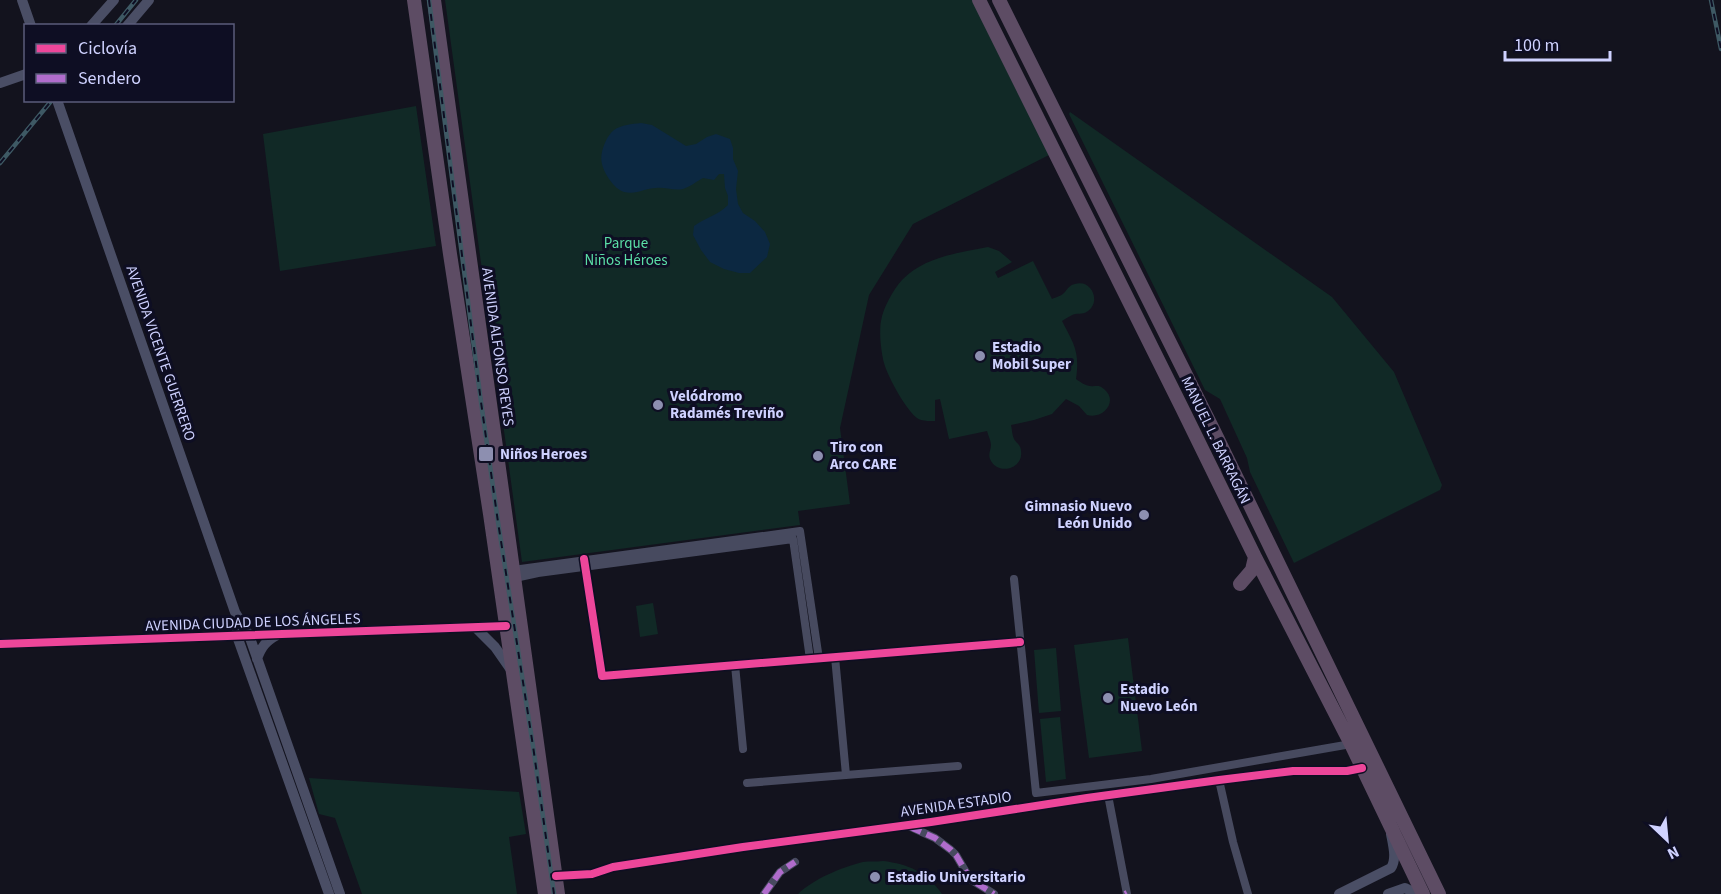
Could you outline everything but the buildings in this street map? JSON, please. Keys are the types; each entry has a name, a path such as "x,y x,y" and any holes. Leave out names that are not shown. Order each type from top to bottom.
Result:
{"highway":[{"path":"408,0 416,16"},
{"path":"414,0 545,894"},
{"name":"AVENIDA ALFONSO REYES","path":"434,0 558,894"},
{"path":"440,48 445,32 441,0"},
{"name":"MANUEL L. BARRAGÁN","path":"979,0 1424,894"},
{"name":"MANUEL L. BARRAGÁN","path":"999,0 1209,420 1439,894"},
{"path":"467,359 479,329"},
{"path":"1237,520 1260,551 1296,626 1298,638"},
{"path":"1240,584 1252,570 1255,557"},
{"path":"508,643 517,598"}],"main road":[{"path":"22,0 29,24"},
{"path":"93,24 114,0"},
{"path":"129,24 149,0"},
{"path":"0,83 24,75"},
{"name":"AVENIDA VICENTE GUERRERO","path":"61,103 236,616 249,635 340,894"},
{"name":"AVENIDA VICENTE GUERRERO","path":"236,616 237,636 329,894"},
{"name":"AVENIDA CIUDAD DE LOS ÁNGELES","path":"0,644 506,626"},
{"path":"475,627 495,647 512,672"},
{"path":"257,659 267,640 280,634"},
{"path":"1340,894 1393,866 1390,827"},
{"path":"1388,894 1405,888 1417,894"}],"street":[{"path":"514,574 800,531 819,659"},
{"path":"636,556 793,539 810,659"},
{"path":"585,563 602,676 1020,642"},
{"path":"1014,579 1036,793 1151,779 1351,744"},
{"path":"835,657 846,775"},
{"path":"735,665 743,749"},
{"path":"747,783 958,766"},
{"name":"AVENIDA ESTADIO","path":"556,876 592,874 613,867 734,848 1108,795 1293,771 1347,771 1362,768"},
{"path":"1220,780 1233,842 1248,894"},
{"path":"1108,795 1126,894"},
{"path":"907,825 935,838 951,850 970,879 994,894"},
{"path":"764,894 780,872 795,862"}],"green space":[{"name":"Parque Niños Héroes","path":"445,0 972,0 1049,155 913,224 869,295 840,428 850,504 798,511 800,525 522,562"},
{"path":"416,106 436,246 280,271 263,134"},
{"path":"1070,112 1332,297 1394,372 1442,485 1440,490 1294,563 1250,472 1247,458 1220,399 1205,390"},
{"name":"Estadio Mobil Super","path":"988,247 999,251 1012,262 995,272 998,278 1033,261 1052,299 1073,284 1081,283 1090,288 1094,297 1092,307 1085,313 1073,315 1062,321 1075,348 1076,379 1087,385 1102,387 1110,399 1107,408 1099,415 1087,415 1079,406 1066,399 1052,414 1011,425 1013,437 1021,449 1021,457 1015,466 1004,469 994,465 990,459 991,443 987,431 949,439 940,399 935,400 935,421 923,420 911,412 889,377 884,363 880,331 886,305 902,280 911,272 942,257"},
{"path":"653,603 658,634 640,637 636,606"},
{"name":"Estadio Nuevo León","path":"1128,638 1142,751 1089,758 1074,645"},
{"path":"1056,648 1061,711 1039,713 1034,650"},
{"path":"1060,717 1066,779 1046,782 1040,719"},
{"path":"309,778 519,792 526,834 509,837 517,894 362,894 335,818 319,814"},
{"name":"Estadio Universitario","path":"883,861 901,864 916,870 930,880 942,894 798,894 812,883 838,870 863,862"}],"water":[{"path":"641,123 652,125 686,146 696,144 716,134 730,139 733,159 738,171 736,189 738,204 743,213 765,232 770,244 767,257 750,273 724,269 710,262 693,235 694,226 728,205 724,174 719,174 714,180 703,178 683,189 656,188 633,193 620,190 610,180 601,160 606,141 617,128"}],"railway":[{"path":"117,24 136,0"},
{"path":"429,0 481,402 554,894"},
{"path":"1711,0 1721,49"},
{"path":"0,163 50,102"}],"marked path":[{"path":"910,827 935,838 951,850 970,879 994,894"},
{"path":"764,894 780,872 795,862"}],"cycle path":[{"path":"584,559 602,676 1020,642"},
{"path":"0,644 506,626"},
{"path":"556,876 592,874 613,867 743,847 1219,780 1293,771 1347,771 1362,768"}],"place":[{"name":"Estadio Mobil Super","path":"980,356"},
{"name":"Velódromo Radamés Treviño","path":"658,405"},
{"name":"Niños Heroes","path":"486,454"},
{"name":"Tiro con Arco CARE","path":"818,456"},
{"name":"Gimnasio Nuevo León Unido","path":"1144,515"},
{"name":"Estadio Nuevo León","path":"1108,698"},
{"name":"Estadio Universitario","path":"875,877"}]}
